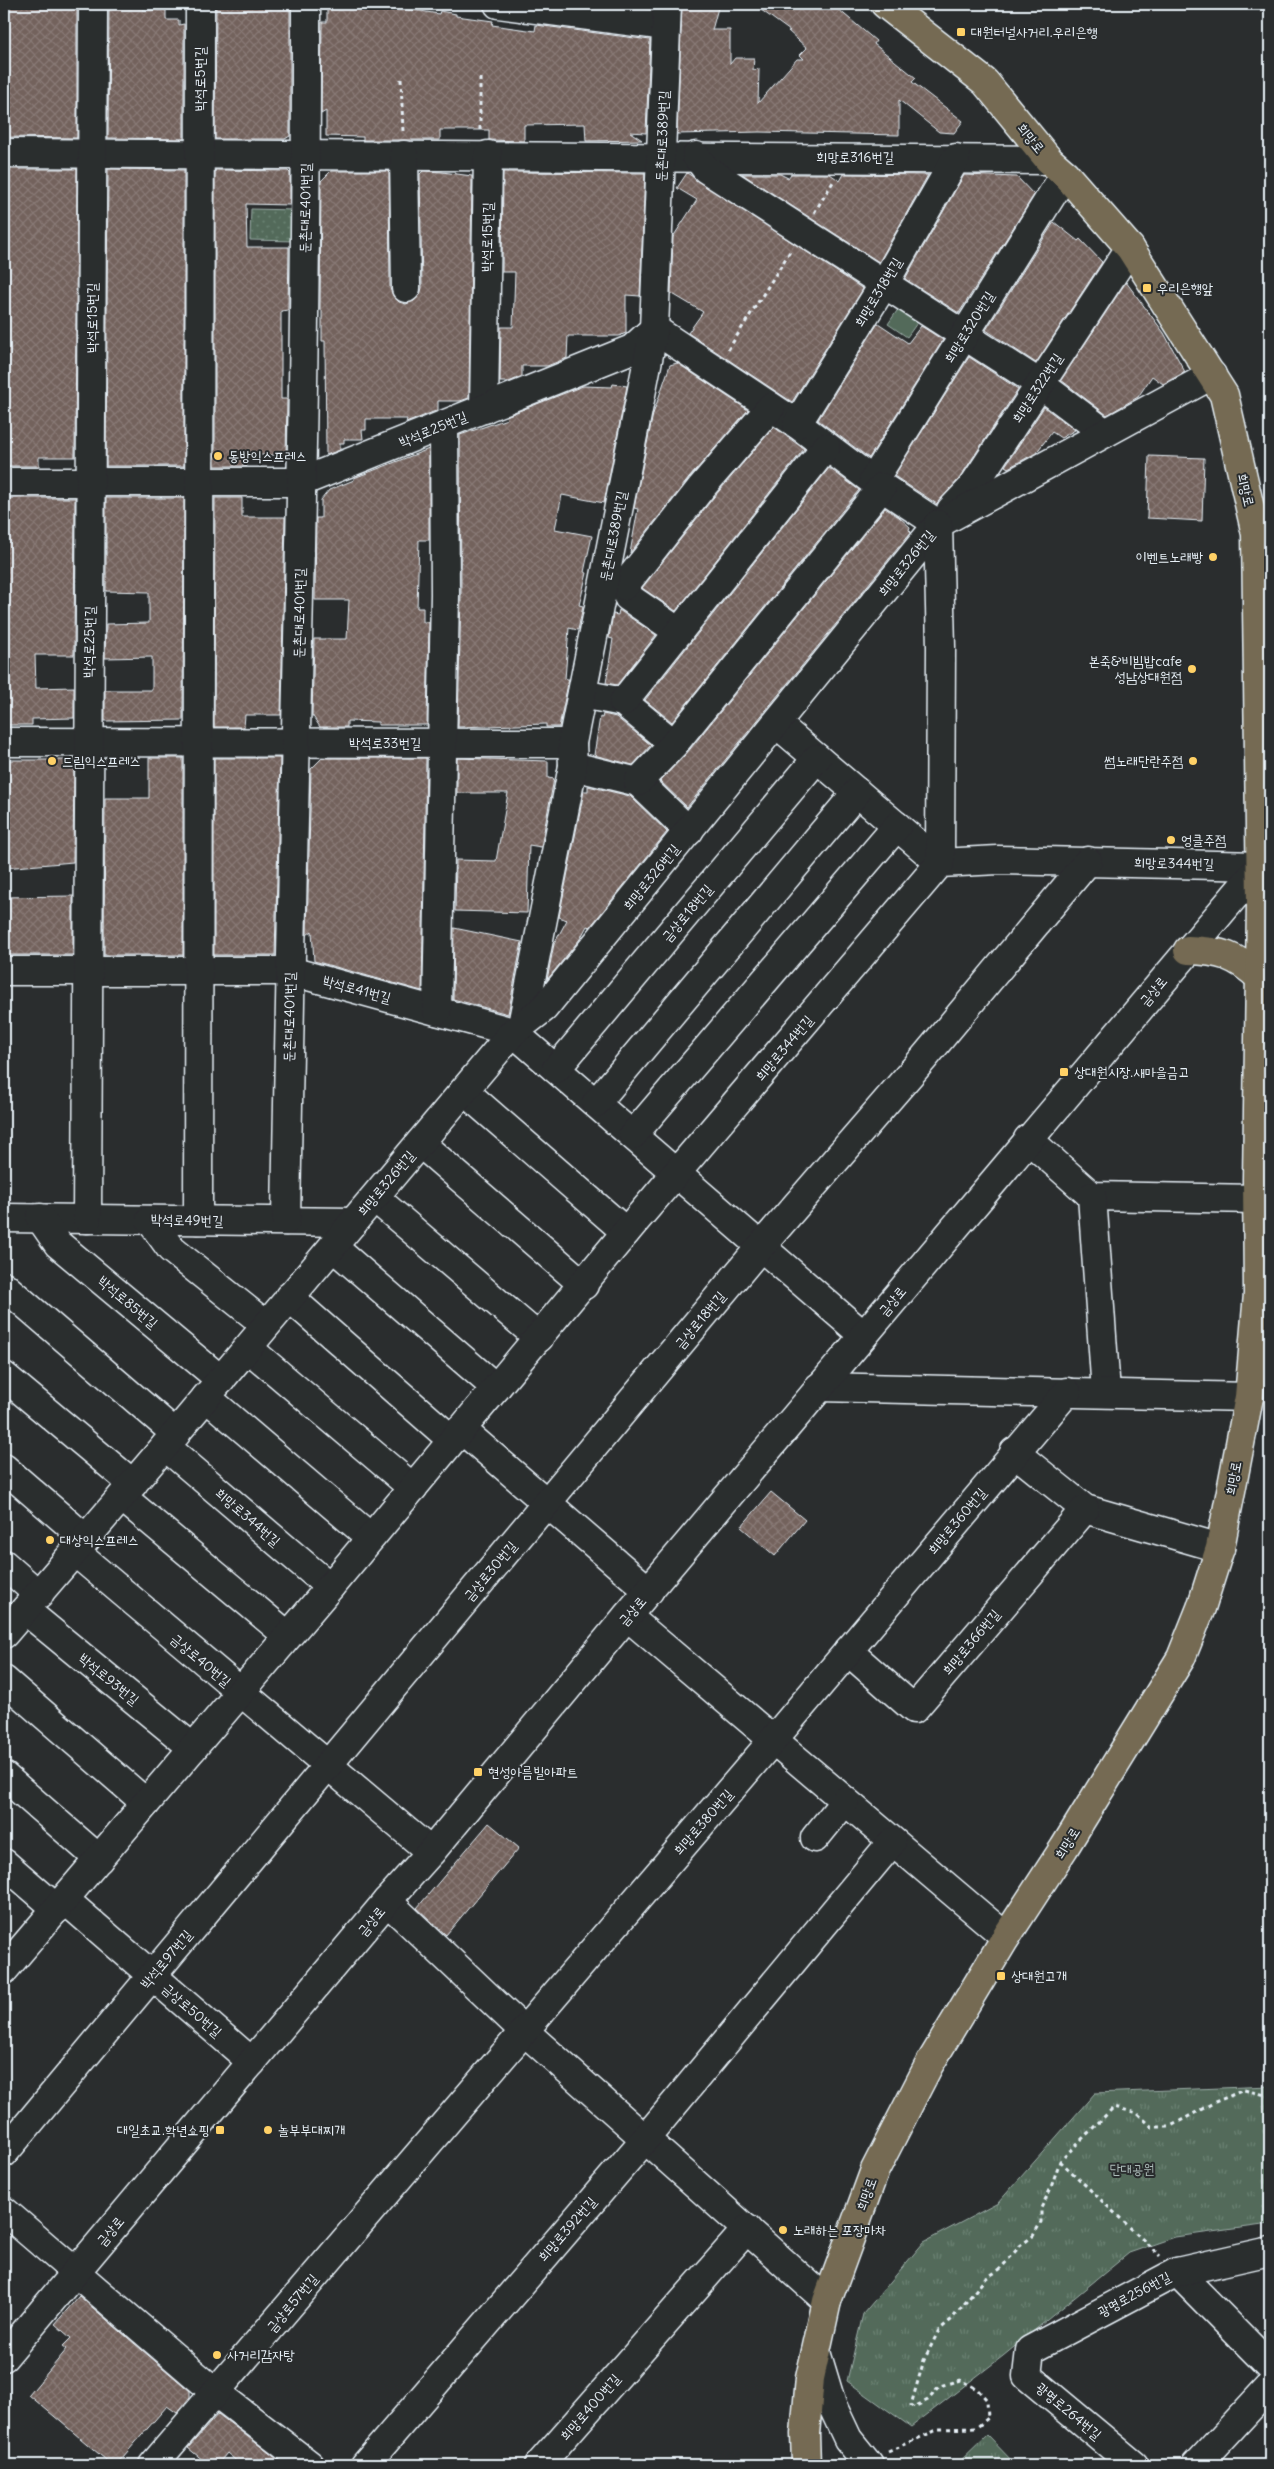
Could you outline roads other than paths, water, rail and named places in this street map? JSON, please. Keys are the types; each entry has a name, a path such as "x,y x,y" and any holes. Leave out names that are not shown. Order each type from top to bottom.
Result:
{"main road":[{"name":"희망로","path":"806,2465 805,2434 810,2378 827,2301 875,2170 928,2065 1181,1658 1201,1608 1220,1548 1249,1397 1258,1294 1260,866 1256,534 1224,395 1130,248 1057,167 985,82 889,6"},
{"path":"1188,950 1216,951 1233,957 1248,965 1260,978"}],"street":[{"path":"92,153 93,4"},
{"name":"박석로5번길","path":"200,4 200,154"},
{"name":"둔촌대로401번길","path":"286,1221 290,971 297,743 306,155 306,4"},
{"path":"498,4 666,15"},
{"name":"둔촌대로389번길","path":"517,1028 573,754 582,694 614,584 654,329 666,15"},
{"path":"4,152 662,156"},
{"name":"박석로15번길","path":"92,153 92,482"},
{"path":"198,1220 200,154"},
{"path":"404,155 406,288"},
{"name":"박석로15번길","path":"484,155 484,408"},
{"name":"희망로316번길","path":"662,156 956,158 1057,167"},
{"path":"696,156 706,169 1040,384 1104,433"},
{"name":"희망로318번길","path":"797,424 884,284 956,158"},
{"name":"희망로320번길","path":"638,782 674,744 878,484 964,335 1057,167"},
{"name":"희망로322번길","path":"938,524 971,489 1130,248"},
{"path":"624,702 824,445 797,424 654,329"},
{"name":"박석로25번길","path":"4,482 300,482 632,349 654,329"},
{"name":"희망로326번길","path":"354,1222 517,1028 544,1008 938,524 1212,375"},
{"path":"679,632 614,584 701,488 770,407"},
{"path":"437,1011 445,594 444,425"},
{"name":"희망로326번길","path":"824,445 938,524"},
{"name":"박석로25번길","path":"88,742 92,482"},
{"name":"희망로326번길","path":"938,524 941,647 940,863"},
{"path":"582,694 624,702 674,744"},
{"path":"777,724 940,863"},
{"name":"박석로33번길","path":"4,742 441,742 573,754 638,782"},
{"path":"87,1219 88,742"},
{"name":"금상로18번길","path":"556,1069 817,758"},
{"path":"638,782 689,831"},
{"path":"596,1103 857,792"},
{"path":"634,1135 897,826"},
{"name":"희망로344번길","path":"240,1693 584,1285 626,1232 940,863 998,860 1260,866"},
{"name":"금상로18번길","path":"657,1371 762,1245 924,1058 1088,861"},
{"name":"금상로","path":"4,2357 387,1901 431,1852 1028,1139 1260,866"},
{"name":"박석로41번길","path":"4,971 290,971 437,1011 517,1028"},
{"path":"517,1028 556,1069 864,1335"},
{"path":"464,1092 626,1232"},
{"path":"1028,1139 1092,1196 1257,1199"},
{"path":"420,1144 584,1285"},
{"path":"1092,1196 1106,1392"},
{"path":"374,1198 539,1338"},
{"name":"박석로49번길","path":"17,1223 87,1219 354,1222"},
{"path":"150,1220 172,1249 266,1325"},
{"path":"4,1634 81,1546 354,1222"},
{"name":"박석로85번길","path":"17,1223 58,1244 214,1388"},
{"path":"333,1247 496,1388"},
{"path":"4,1286 171,1440"},
{"path":"289,1297 456,1435 546,1504 649,1590"},
{"path":"248,1348 413,1488"},
{"name":"금상로30번길","path":"328,1765 657,1371"},
{"path":"4,1376 127,1491 287,1635"},
{"path":"214,1388 370,1537"},
{"path":"819,1388 1106,1392 1249,1397"},
{"name":"희망로360번길","path":"848,1651 1014,1452 1067,1392"},
{"name":"희망로344번길","path":"171,1440 330,1587"},
{"path":"1014,1452 1085,1509 1220,1548"},
{"path":"4,1468 81,1546"},
{"name":"희망로366번길","path":"848,1651 914,1709 1085,1509"},
{"name":"금상로40번길","path":"81,1546 240,1693 431,1852"},
{"path":"4,1564 32,1602"},
{"name":"박석로93번길","path":"32,1602 193,1748"},
{"path":"627,1616 1006,1937"},
{"name":"희망로380번길","path":"523,2030 848,1651"},
{"path":"4,1680 146,1803"},
{"path":"7,1958 61,1904 240,1693"},
{"name":"박석로97번길","path":"4,2153 328,1765"},
{"path":"4,1776 99,1859"},
{"path":"815,1838 845,1801"},
{"name":"희망로392번길","path":"365,2465 646,2138 892,1842"},
{"path":"4,1863 61,1904"},
{"path":"387,1901 523,2030 827,2301"},
{"name":"금상로50번길","path":"61,1904 152,1976 252,2062"},
{"name":"금상로57번길","path":"153,2465 523,2030"},
{"path":"4,2211 215,2392 310,2465"},
{"name":"희망로400번길","path":"539,2465 746,2229"},
{"name":"광명로256번길","path":"1027,2376 1030,2350 1177,2272 1270,2251"},
{"path":"1177,2272 1270,2366"},
{"path":"816,2352 832,2406 848,2439 868,2464"},
{"name":"광명로264번길","path":"1027,2376 1134,2465"},
{"path":"1197,2465 1270,2386"}],"place":[{"name":"대원터널사거리.우리은행","path":"961,32"},
{"name":"우리은행앞","path":"1147,288"},
{"name":"동방익스프레스","path":"218,456"},
{"name":"이벤트노래빵","path":"1213,557"},
{"name":"본죽&비빔밥cafe 성남상대원점","path":"1192,669"},
{"name":"드림익스프레스","path":"52,761"},
{"name":"썸노래단란주점","path":"1193,761"},
{"name":"엉클주점","path":"1171,840"},
{"name":"상대원시장.새마을금고","path":"1064,1072"},
{"name":"대상익스프레스","path":"50,1540"},
{"name":"현성아름빌아파트","path":"478,1772"},
{"name":"상대원고개","path":"1001,1976"},
{"name":"대일초교.학년쇼핑","path":"220,2130"},
{"name":"놀부부대찌개","path":"268,2130"},
{"name":"노래하는 포장마차","path":"783,2230"},
{"name":"사거리감자탕","path":"217,2355"}],"park label":[{"name":"단대공원","path":"1132,2169"}]}
